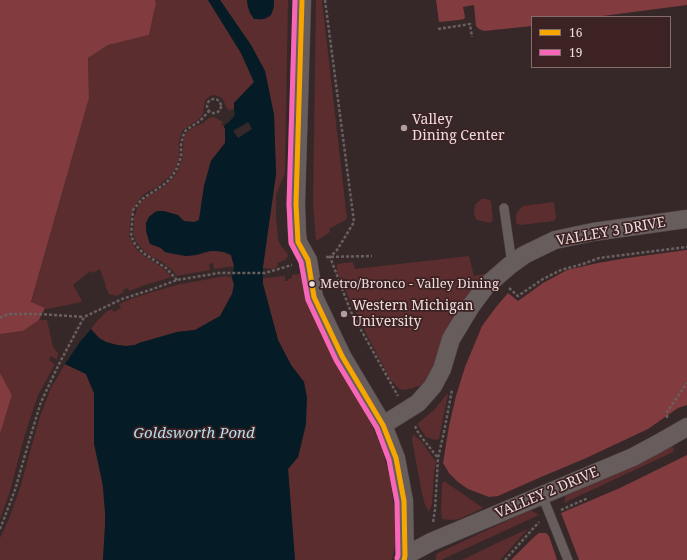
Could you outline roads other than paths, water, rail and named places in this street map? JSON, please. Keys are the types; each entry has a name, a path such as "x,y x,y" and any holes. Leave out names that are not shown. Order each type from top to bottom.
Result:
{"street":[{"path":"302,0 296,204 298,242 308,260 314,297 342,356 384,425 396,458 404,501 404,558"},
{"name":"VALLEY 3 DRIVE","path":"384,425 418,403 433,386 442,368 452,339 471,306 486,286 524,255 555,240 593,232 687,219"},
{"name":"VALLEY 2 DRIVE","path":"404,558 431,542 633,457 687,427"}],"lane":[{"path":"504,208 512,264"},
{"path":"542,495 568,560"}],"water":[{"name":"Goldsworth Pond","path":"208,0 220,0 251,45 265,71 274,115 276,174 263,266 263,284 278,340 291,365 304,382 307,397 306,424 298,457 288,469 295,560 103,560 105,512 103,486 94,444 94,393 86,374 65,364 91,329 99,338 106,342 126,346 135,345 177,332 195,330 220,316 232,294 234,285 232,278 234,266 231,255 217,251 209,251 186,256 165,252 161,248 150,244 146,223 149,217 158,211 178,215 184,221 194,222 199,220 204,186 211,161 225,143 224,126 235,115 234,103 254,82 241,53","holes":["248,122 252,129 238,138 233,131"]},
{"path":"247,0 274,0 272,13 264,19 254,19 250,13"}],"place":[{"name":"Valley Dining Center","path":"404,128"},
{"name":"Metro/Bronco - Valley Dining","path":"312,284"},
{"name":"Western Michigan University","path":"344,314"}]}
